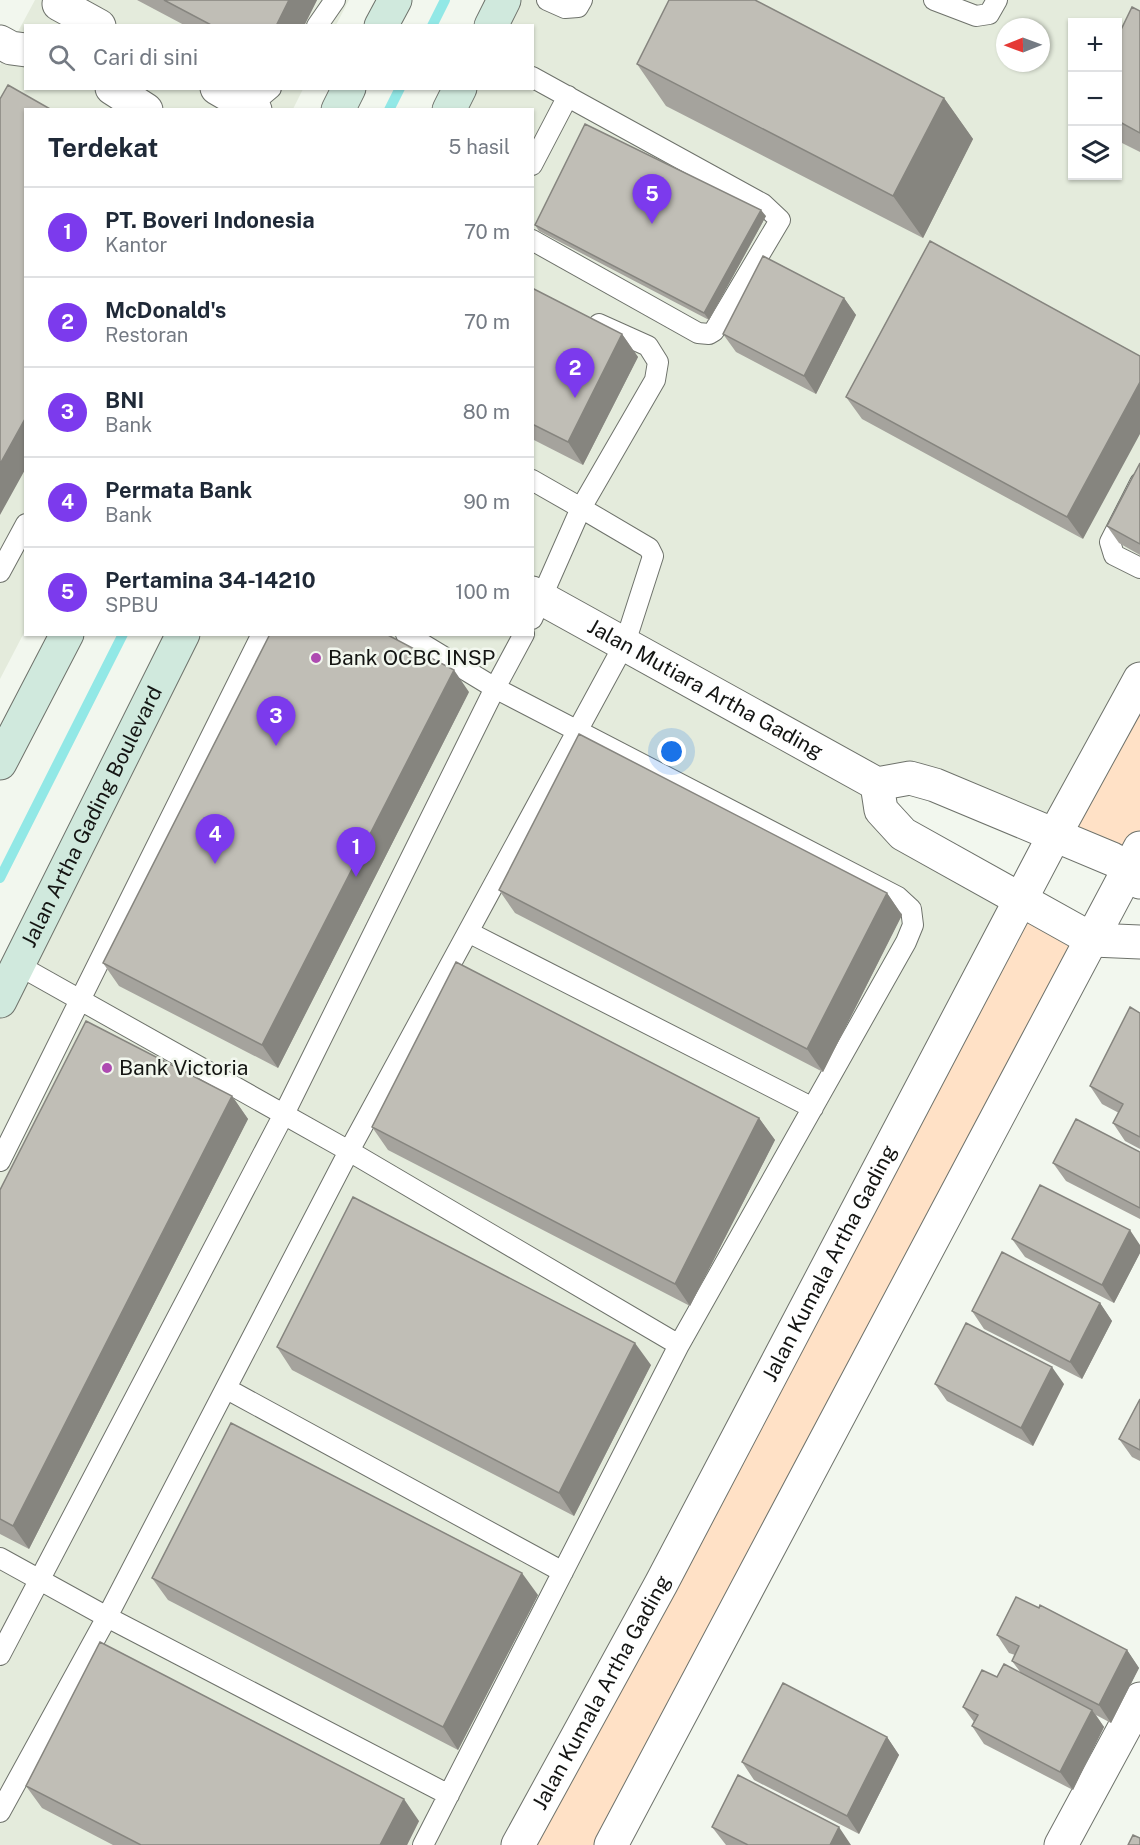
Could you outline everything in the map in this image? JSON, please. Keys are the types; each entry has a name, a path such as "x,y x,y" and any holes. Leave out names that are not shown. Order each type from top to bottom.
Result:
{"main road":[{"path":"382,24 395,0"},
{"path":"492,24 504,0"},
{"path":"339,108 348,90"},
{"path":"450,108 459,90"},
{"path":"0,763 66,636"},
{"name":"Jalan Artha Gading Boulevard","path":"0,1001 182,636"}],"street":[{"path":"57,10 94,24"},
{"path":"0,42 11,48 24,50"},
{"path":"115,90 143,108"},
{"path":"222,90 255,103"},
{"name":"Jalan Mutiara Artha Gading","path":"536,603 624,643 877,784"},
{"name":"Jalan Kumala Artha Gading","path":"518,1845 661,1584 1055,834 1140,679"},
{"path":"611,1845 1093,940 1136,866 935,785 910,778 877,784 881,810 903,834 1093,940 1140,942"},
{"path":"1061,1845 1140,1699"}],"lane":[{"path":"318,24 335,0"},
{"path":"547,0 565,8 578,7 582,0"},
{"path":"934,0 976,16 989,14 997,0"},
{"path":"534,78 763,204 778,215 778,226 714,331 708,334 698,333 534,241"},
{"path":"534,161 568,96"},
{"path":"536,603 581,508 655,380 658,362 648,346 585,318"},
{"path":"0,1812 107,1617 349,1151 624,643 653,556 649,548 534,481"},
{"path":"1140,483 1110,542 1114,555 1140,568"},
{"path":"0,572 24,528"},
{"path":"0,1161 261,636"},
{"path":"409,636 495,688 898,897 911,909 913,925 906,942 679,1345 423,1845"},
{"path":"0,1655 284,1114 523,636"},
{"path":"468,932 813,1108"},
{"path":"18,965 349,1151 679,1345"},
{"path":"227,1389 562,1572"},
{"path":"0,1558 107,1617 448,1796"}],"shaded area":[{"path":"35,0 349,0 337,24 24,24 24,90 302,90 294,108 24,108 24,633 0,679 0,65"},
{"path":"505,0 1140,0 1140,677 1055,834 910,779 881,810 1021,901 516,1845 0,1845 0,1001 182,636 534,636 534,613 860,775 534,595 534,108 450,108 459,90 534,90 534,24 493,24"},
{"path":"1140,677 1140,848 1129,868 1055,834"},
{"path":"1021,901 1100,941 613,1845 519,1845"}],"building":[{"path":"164,0 289,0 277,24 209,24"},
{"path":"669,0 755,0 944,98 893,196 637,64"},
{"path":"1132,7 1140,11 1140,133 1122,123 1122,28"},
{"path":"8,85 48,108 24,108 24,421 0,464 0,99"},
{"path":"585,124 761,210 704,313 535,225"},
{"path":"930,241 1140,356 1140,382 1067,517 846,397"},
{"path":"763,256 844,298 804,376 723,334"},
{"path":"534,289 622,334 568,442 534,425"},
{"path":"1140,463 1140,544 1107,526"},
{"path":"269,636 390,636 454,670 262,1045 103,963"},
{"path":"579,734 887,893 807,1049 499,890"},
{"path":"456,962 759,1118 675,1284 372,1127"},
{"path":"1130,1007 1140,1013 1140,1137 1113,1123 1123,1104 1090,1086"},
{"path":"86,1021 232,1096 13,1526 0,1519 0,1190"},
{"path":"1076,1119 1140,1152 1140,1208 1053,1163"},
{"path":"1040,1185 1130,1230 1102,1285 1012,1239"},
{"path":"353,1197 635,1343 559,1493 277,1347"},
{"path":"1002,1252 1100,1303 1070,1362 972,1311"},
{"path":"966,1323 1052,1367 1021,1428 935,1384"},
{"path":"1140,1399 1140,1450 1119,1439"},
{"path":"231,1423 522,1573 443,1727 152,1578"},
{"path":"1016,1597 1039,1608 1040,1605 1127,1650 1099,1705 1012,1661 1019,1646 997,1635"},
{"path":"100,1642 404,1799 380,1845 141,1845 26,1786"},
{"path":"1004,1664 1092,1710 1060,1772 972,1726 978,1715 963,1707 982,1670 997,1677"},
{"path":"783,1683 887,1737 847,1816 742,1762"},
{"path":"738,1775 839,1827 830,1845 748,1845 712,1827"},
{"path":"1133,1835 1140,1838 1140,1845 1128,1845"}],"waterway":[{"path":"433,24 445,0"},
{"path":"390,108 399,90"},
{"path":"0,878 122,636"}],"place":[{"name":"Pertamina 34-14210","path":"652,224"},
{"name":"McDonald's","path":"575,398"},
{"name":"Bank OCBC INSP","path":"316,658"},
{"name":"BNI","path":"276,746"},
{"name":"Permata Bank","path":"215,864"},
{"name":"PT. Boveri Indonesia","path":"356,877"},
{"name":"Bank Victoria","path":"107,1068"}]}
